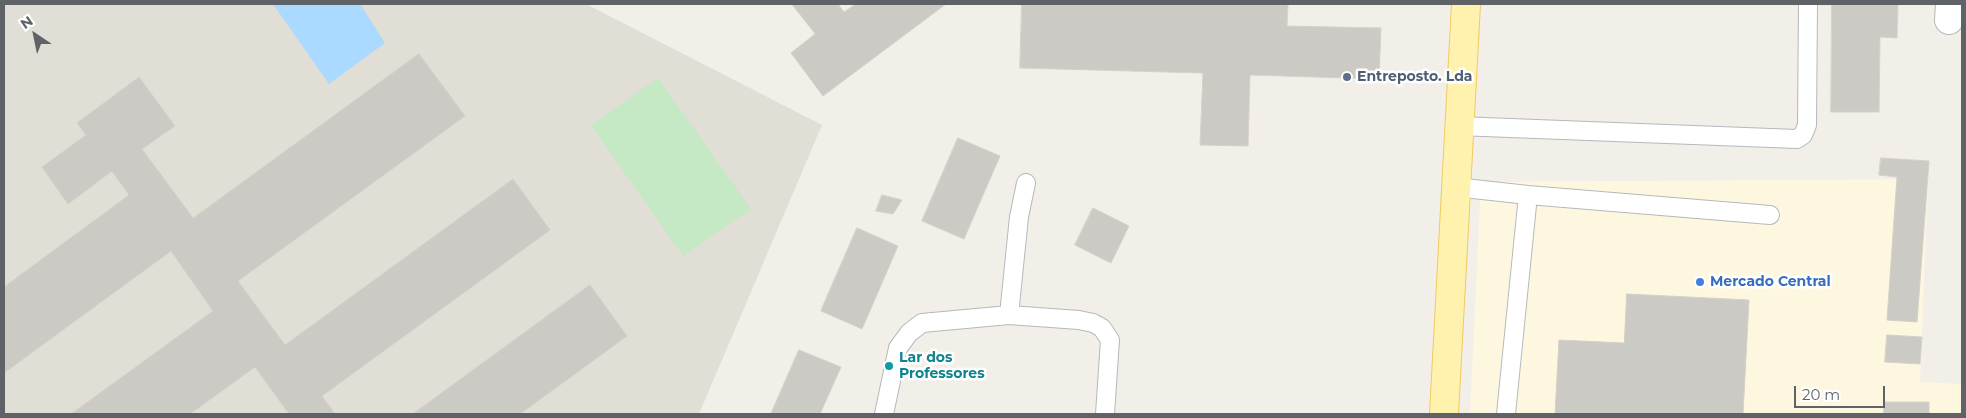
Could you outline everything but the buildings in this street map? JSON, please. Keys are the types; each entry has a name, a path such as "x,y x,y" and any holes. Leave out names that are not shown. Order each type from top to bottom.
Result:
{"main road":[{"path":"1444,414 1466,4"}],"lane":[{"path":"1458,126 1797,139 1803,135 1807,125 1808,4"},
{"path":"1009,315 1019,217 1026,183"},
{"path":"1455,188 1770,215"},
{"path":"1506,414 1528,195"},
{"path":"884,414 898,348 909,333 922,323 1009,315 1079,320 1093,323 1102,328 1110,340 1105,414"}],"shaded area":[{"path":"4,4 586,4 822,125 699,414 4,414"},
{"name":"Mercado Central","path":"1928,179 1920,382 1962,384 1962,414 1470,414 1481,182"}],"green space":[{"path":"658,78 751,209 683,256 591,125"}],"water":[{"path":"273,4 360,4 385,43 329,84"}],"place":[{"name":"Entreposto. Lda","path":"1347,77"},
{"name":"Mercado Central","path":"1700,282"},
{"name":"Lar dos Professores","path":"889,366"}]}
